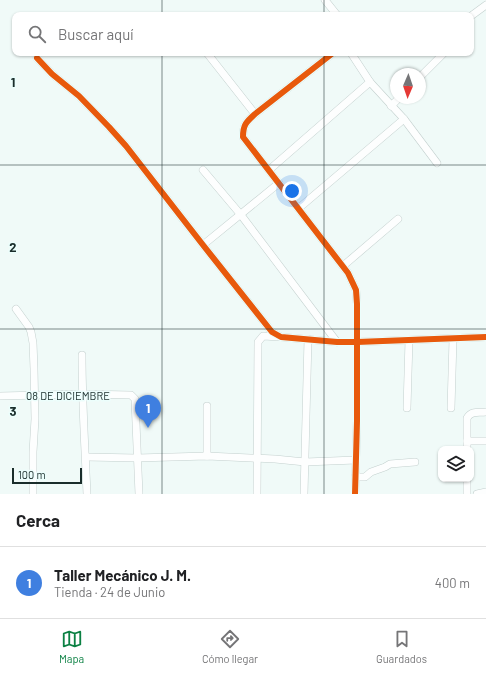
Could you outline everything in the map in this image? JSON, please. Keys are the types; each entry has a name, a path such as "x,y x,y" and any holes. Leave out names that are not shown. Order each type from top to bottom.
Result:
{"street":[{"path":"325,0 335,12"},
{"path":"474,14 486,5"},
{"path":"209,56 255,114"},
{"path":"329,56 246,122 243,129 243,137 348,272 356,290 357,422 355,494"},
{"path":"353,56 370,82 404,119 437,163"},
{"path":"426,71 441,56"},
{"path":"37,58 52,74 79,96 114,132 272,332 280,337"},
{"path":"269,170 370,82"},
{"path":"299,208 404,119"},
{"path":"203,170 241,215 337,342"},
{"path":"203,245 279,183"},
{"path":"343,266 398,219"},
{"path":"16,309 32,332 35,395 33,494"},
{"path":"257,494 258,342 263,336 337,342 486,337"},
{"path":"304,494 308,339"},
{"path":"452,408 453,339"},
{"path":"407,408 409,340"},
{"path":"82,355 82,394 87,494"},
{"name":"08 DE DICIEMBRE","path":"0,396 82,394 131,395 135,399 137,458"},
{"path":"207,406 207,456"},
{"path":"486,412 475,412 470,414 467,418 467,445 486,441"},
{"path":"86,457 137,458 207,456 305,462 356,460"},
{"path":"137,458 139,494"},
{"path":"355,476 365,477 371,472 390,464 415,462"},
{"path":"467,482 467,494"},
{"path":"477,494 486,492"}],"cycle path":[{"path":"329,56 252,117 244,127 243,137 348,273 356,290 357,421 355,494"},
{"path":"37,58 52,74 79,96 126,146 272,332 281,337 337,342 486,337"}],"place":[{"name":"Taller Mecánico J. M.","path":"148,428"}]}
